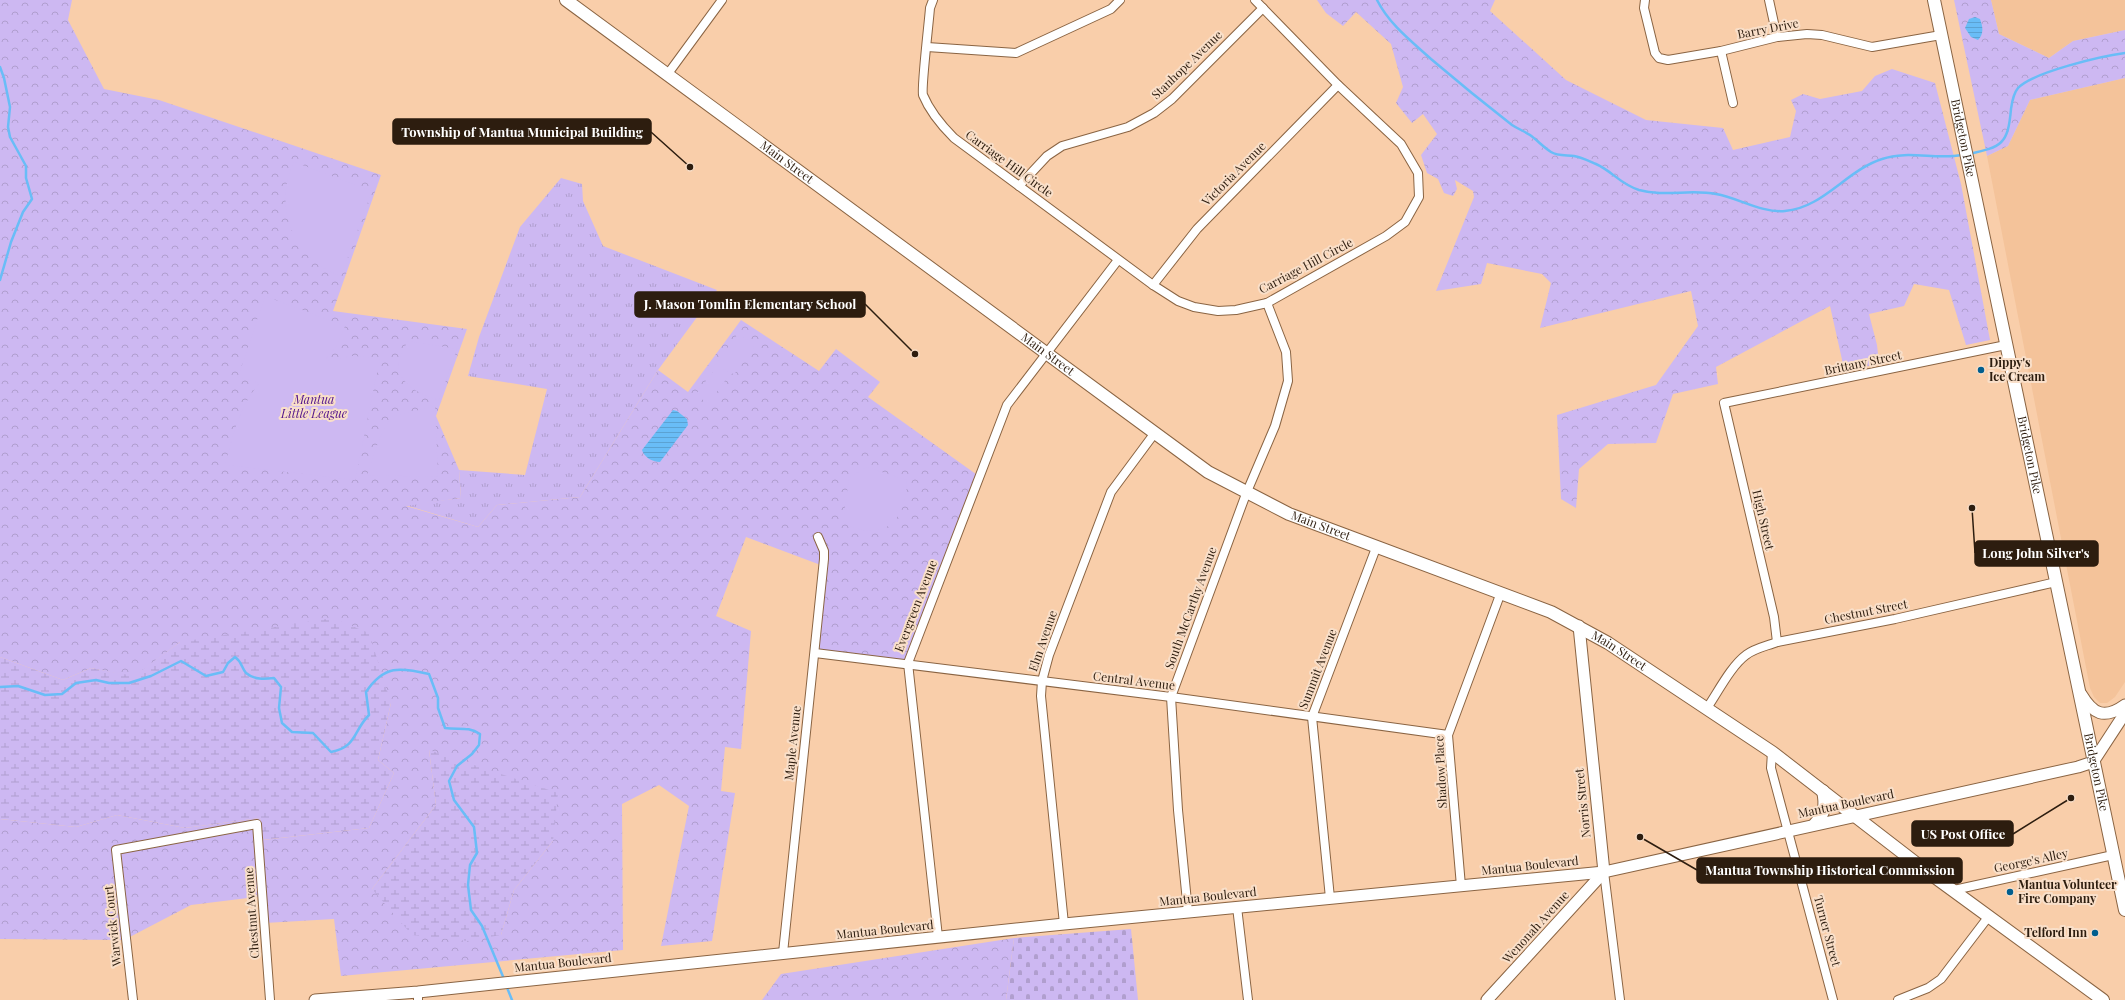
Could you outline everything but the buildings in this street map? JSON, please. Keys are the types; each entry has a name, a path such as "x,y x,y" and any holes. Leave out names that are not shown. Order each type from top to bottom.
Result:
{"main road":[{"name":"Main Street","path":"566,0 1045,354 1208,472 1246,494 1289,514 1376,548 1551,612 1608,643 1772,752 1954,890 2103,1000"},
{"name":"Bridgeton Pike","path":"1934,0 2125,910"},
{"name":"Norris Street","path":"1579,626 1604,872"},
{"path":"2078,690 2088,706 2099,714 2109,714 2125,706"},
{"path":"2093,762 2125,713"},
{"name":"Mantua Boulevard","path":"315,1000 418,996 495,983 1064,924 1604,872 1787,830 2078,767 2093,762"},
{"path":"1815,824 1822,817 1825,809 1823,791"},
{"name":"Wenonah Avenue","path":"1487,1000 1604,872"}],"street":[{"path":"667,75 722,0"},
{"name":"Carriage Hill Circle","path":"932,0 930,8 923,94 933,114 954,138 1153,285 1178,301 1194,307 1218,311 1236,310 1267,303 1386,236 1405,222 1419,197 1418,173 1401,144 1338,85 1255,0"},
{"path":"927,47 1016,53 1111,9 1120,0"},
{"name":"Barry Drive","path":"1645,0 1644,8 1652,45 1659,58 1668,60 1721,51 1777,37 1807,34 1822,35 1872,47 1941,35"},
{"path":"1770,0 1777,37"},
{"name":"Stanhope Avenue","path":"1019,186 1047,156 1062,146 1128,127 1154,113 1172,99 1263,8"},
{"path":"1721,51 1733,103"},
{"name":"Victoria Avenue","path":"1153,285 1182,246 1201,224 1338,85"},
{"name":"Evergreen Avenue","path":"938,938 908,663 1001,418 1014,395 1118,260"},
{"name":"South McCarthy Avenue","path":"1188,912 1178,810 1171,697 1246,494 1274,426 1288,381 1286,352 1267,303"},
{"name":"Brittany Street","path":"1724,403 2006,345"},
{"name":"High Street","path":"1724,403 1774,617 1777,642"},
{"name":"Elm Avenue","path":"1064,924 1041,704 1042,681 1049,655 1111,492 1154,434"},
{"name":"Maple Avenue","path":"783,953 824,558 824,550 818,537"},
{"name":"Summit Avenue","path":"1330,898 1312,717 1376,548"},
{"name":"Chestnut Street","path":"1707,708 1745,656 1777,642 1895,619 2056,582"},
{"name":"Shadow Place","path":"1460,886 1448,735 1500,594"},
{"name":"Central Avenue","path":"815,653 908,663 1171,697 1448,735"},
{"name":"Turner Street","path":"1772,752 1771,768 1833,1000"},
{"name":"Chestnut Avenue","path":"116,850 257,824 270,1000"},
{"name":"Warwick Court","path":"116,850 133,1000"},
{"name":"George's Alley","path":"1954,890 2113,855"},
{"name":"Norris Street","path":"1604,872 1620,1000"},
{"path":"1237,907 1248,1000"},
{"path":"1898,1000 1928,988 1941,979 1989,916"}],"shaded area":[{"path":"1991,0 2125,0 2125,30 2073,41 2049,58 1999,34"},
{"path":"2125,78 2125,682 2115,697 2107,703 2100,703 2094,697 2090,688 1987,156 2008,146 2030,100"}],"green space":[{"name":"Mantua Little League","path":"0,0 72,0 68,20 104,89 159,100 381,175 333,311 467,329 436,416 459,470 461,498 406,506 478,527 497,505 580,497 658,370 688,392 741,320 819,371 836,349 880,382 868,397 980,477 912,666 819,652 826,567 746,537 716,616 751,631 741,749 725,747 721,791 735,793 712,941 661,946 689,806 659,785 622,804 623,950 341,976 334,919 265,923 263,896 191,905 124,940 0,939 0,819 76,827 117,815 185,828 260,818 263,840 369,828 394,773 378,760 391,703 180,642 134,677 91,668 63,680 0,657","holes":["429,750 553,841 514,890 501,935 372,889 436,805"]},
{"path":"1317,0 1495,0 1490,11 1566,80 1646,120 1723,128 1733,150 1790,137 1796,111 1791,100 1803,94 1820,99 1862,91 1875,76 1892,69 1935,83 1961,184 1990,340 1966,345 1949,290 1914,284 1904,306 1869,314 1877,345 1879,363 1845,373 1830,306 1716,367 1718,384 1673,394 1656,443 1608,444 1579,469 1576,508 1561,499 1557,415 1656,385 1698,326 1691,291 1540,328 1551,283 1542,274 1487,263 1481,284 1436,291 1474,197 1473,191 1455,180 1457,189 1453,196 1444,193 1438,179 1427,173 1421,155 1437,134 1423,114 1412,123 1396,103 1403,87 1391,44 1356,12 1343,26 1326,13"},
{"path":"1954,0 1991,0 1999,34 2049,58 2073,41 2125,30 2125,78 2030,100 2008,146 1987,156"},
{"path":"294,162 372,191 341,276 325,269 311,258 300,245 292,230 287,213 285,196 288,179"},
{"path":"561,178 582,184 583,201 603,246 717,290 658,370 580,497 497,505 478,527 405,505 461,498 459,470 525,475 547,389 468,376 479,337 520,227"},
{"name":"Mantua Little League","path":"265,296 345,326 336,347 324,361 352,356 380,358 355,480 225,465 241,412 259,383 238,377"},
{"path":"737,335 740,335 753,344 754,348 735,373 731,374 718,365 718,361"},
{"path":"408,341 457,349 439,400 417,391 404,380 400,374 400,358"},
{"path":"715,369 727,378 708,404 696,394"},
{"path":"435,406 438,477 367,475 380,437 391,417"},
{"path":"866,467 907,480 906,495 897,517 890,525 880,530 869,531 843,522 849,478"},
{"path":"332,618 369,633 391,703 378,760 394,773 369,828 262,840 260,818 185,828 117,815 76,827 0,819 0,657 63,680 91,668 134,676 180,642"},
{"path":"429,750 558,793 553,841 514,890 501,935 467,941 412,935 372,889 436,805"},
{"path":"1131,929 1138,1000 1006,1000 1014,938"},
{"path":"1014,938 1006,1000 762,1000 781,974"}],"water":[{"path":"1975,17 1980,19 1982,28 1982,33 1978,40 1971,37 1965,28 1969,19"},
{"path":"673,410 677,411 687,419 688,425 660,462 651,460 646,457 642,450"}],"waterway":[{"path":"1377,0 1388,17 1408,39 1512,125 1530,135 1553,153 1588,160 1639,190 1658,193 1697,192 1716,194 1767,210 1785,211 1799,208 1811,203 1857,171 1882,159 1902,155 1962,155"},
{"path":"1969,154 1996,146 2005,137 2010,121 2014,95 2016,90 2026,82 2038,76 2068,66 2101,57 2125,53"},
{"path":"0,67 4,78 10,107 8,127 10,137 26,166 26,178 32,199 23,212 11,242 0,280"},
{"path":"0,687 18,686 45,695 62,694 76,683 96,680 109,683 129,683 151,676 181,661 206,676 223,672 228,663 235,657 246,673 252,677 267,679 274,678 281,687 279,708 282,723 292,732 313,733 331,752 346,746 354,738 369,715 366,692 379,677 393,670 409,670 429,674 438,698 438,708 445,728 467,729 480,734 479,745 472,754 457,766 449,781 454,800 474,827 477,853 470,865 468,885 471,910 482,926 504,979"},
{"path":"506,985 512,1000"}],"place":[{"name":"Township of Mantua Municipal Building","path":"690,167"},
{"name":"J. Mason Tomlin Elementary School","path":"915,354"},
{"name":"Dippy's Ice Cream","path":"1981,370"},
{"name":"Long John Silver's","path":"1972,508"},
{"name":"US Post Office","path":"2071,798"},
{"name":"Mantua Township Historical Commission","path":"1640,837"},
{"name":"Mantua Volunteer Fire Company","path":"2010,892"},
{"name":"Telford Inn","path":"2095,933"}]}
